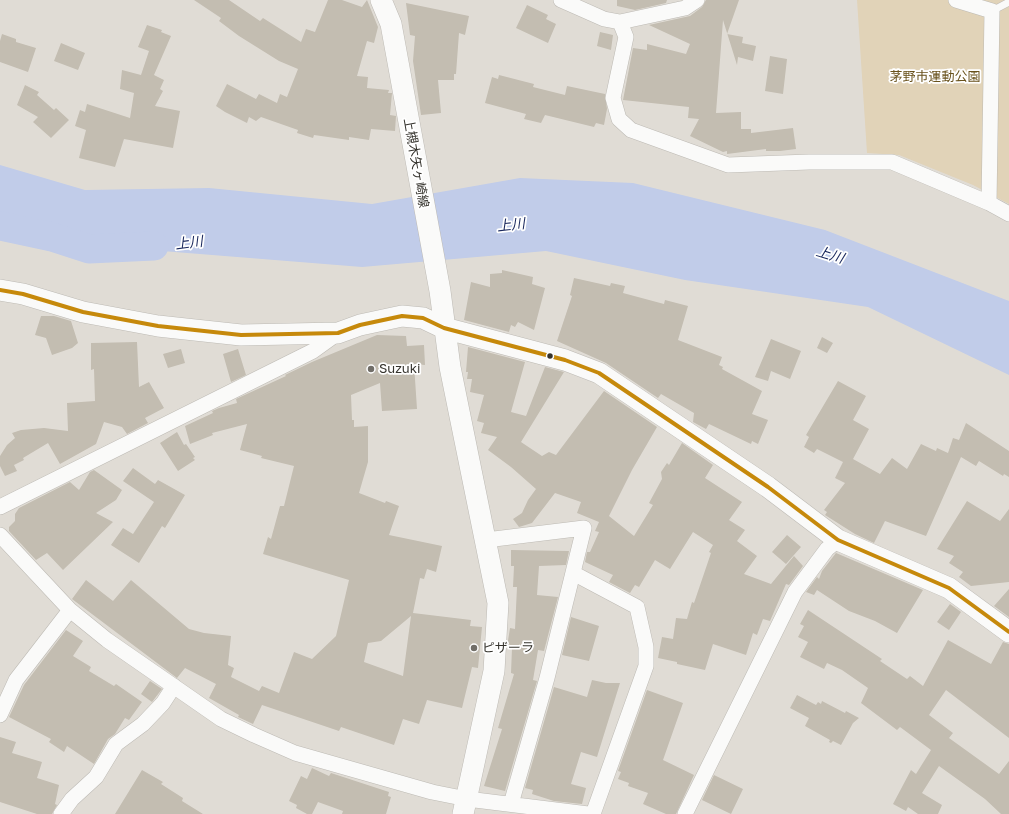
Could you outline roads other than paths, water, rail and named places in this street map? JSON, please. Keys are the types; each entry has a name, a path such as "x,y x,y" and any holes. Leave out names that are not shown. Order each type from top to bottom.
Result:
{"main road":[{"name":"上槻木矢ヶ崎線","path":"381,0 391,24 440,291 444,328 452,374 498,603 494,671 465,807"},
{"path":"0,290 23,294 83,312 158,326 241,335 338,333 360,325 402,316 423,318 444,328 565,360 599,373 768,487 838,540 949,588 1009,632"}],"street":[{"path":"561,0 604,18 620,22 685,8 697,0"},
{"path":"956,0 992,11 989,203"},
{"path":"620,22 626,37 614,98 620,119 631,130 728,165 809,162 892,162 989,203 1009,214"},
{"path":"0,507 313,351 338,333"},
{"path":"486,540 584,528 547,678 511,804"},
{"path":"0,535 70,610 107,640 221,719 295,753 417,788 465,807 511,804 588,814"},
{"path":"685,814 795,592 827,549 838,540"},
{"path":"573,573 637,607 646,647 646,666 593,814"},
{"path":"0,715 16,680 70,610"},
{"path":"61,814 72,798 96,776 116,744 143,724 163,703 174,686"}],"lane":[{"path":"992,11 1009,2"}],"water":[{"path":"0,165 85,190 209,188 372,204 520,178 633,183 825,230 1009,301 1009,375 868,307 685,280 546,251 362,267 0,238"}],"waterway":[{"name":"上川","path":"0,226 52,237 89,249 154,246"},
{"name":"上川","path":"80,241 89,249"}],"place":[{"name":"Suzuki","path":"371,369"},
{"name":"ピザーラ","path":"474,648"}],"park label":[{"name":"茅野市運動公園","path":"935,77"}]}
